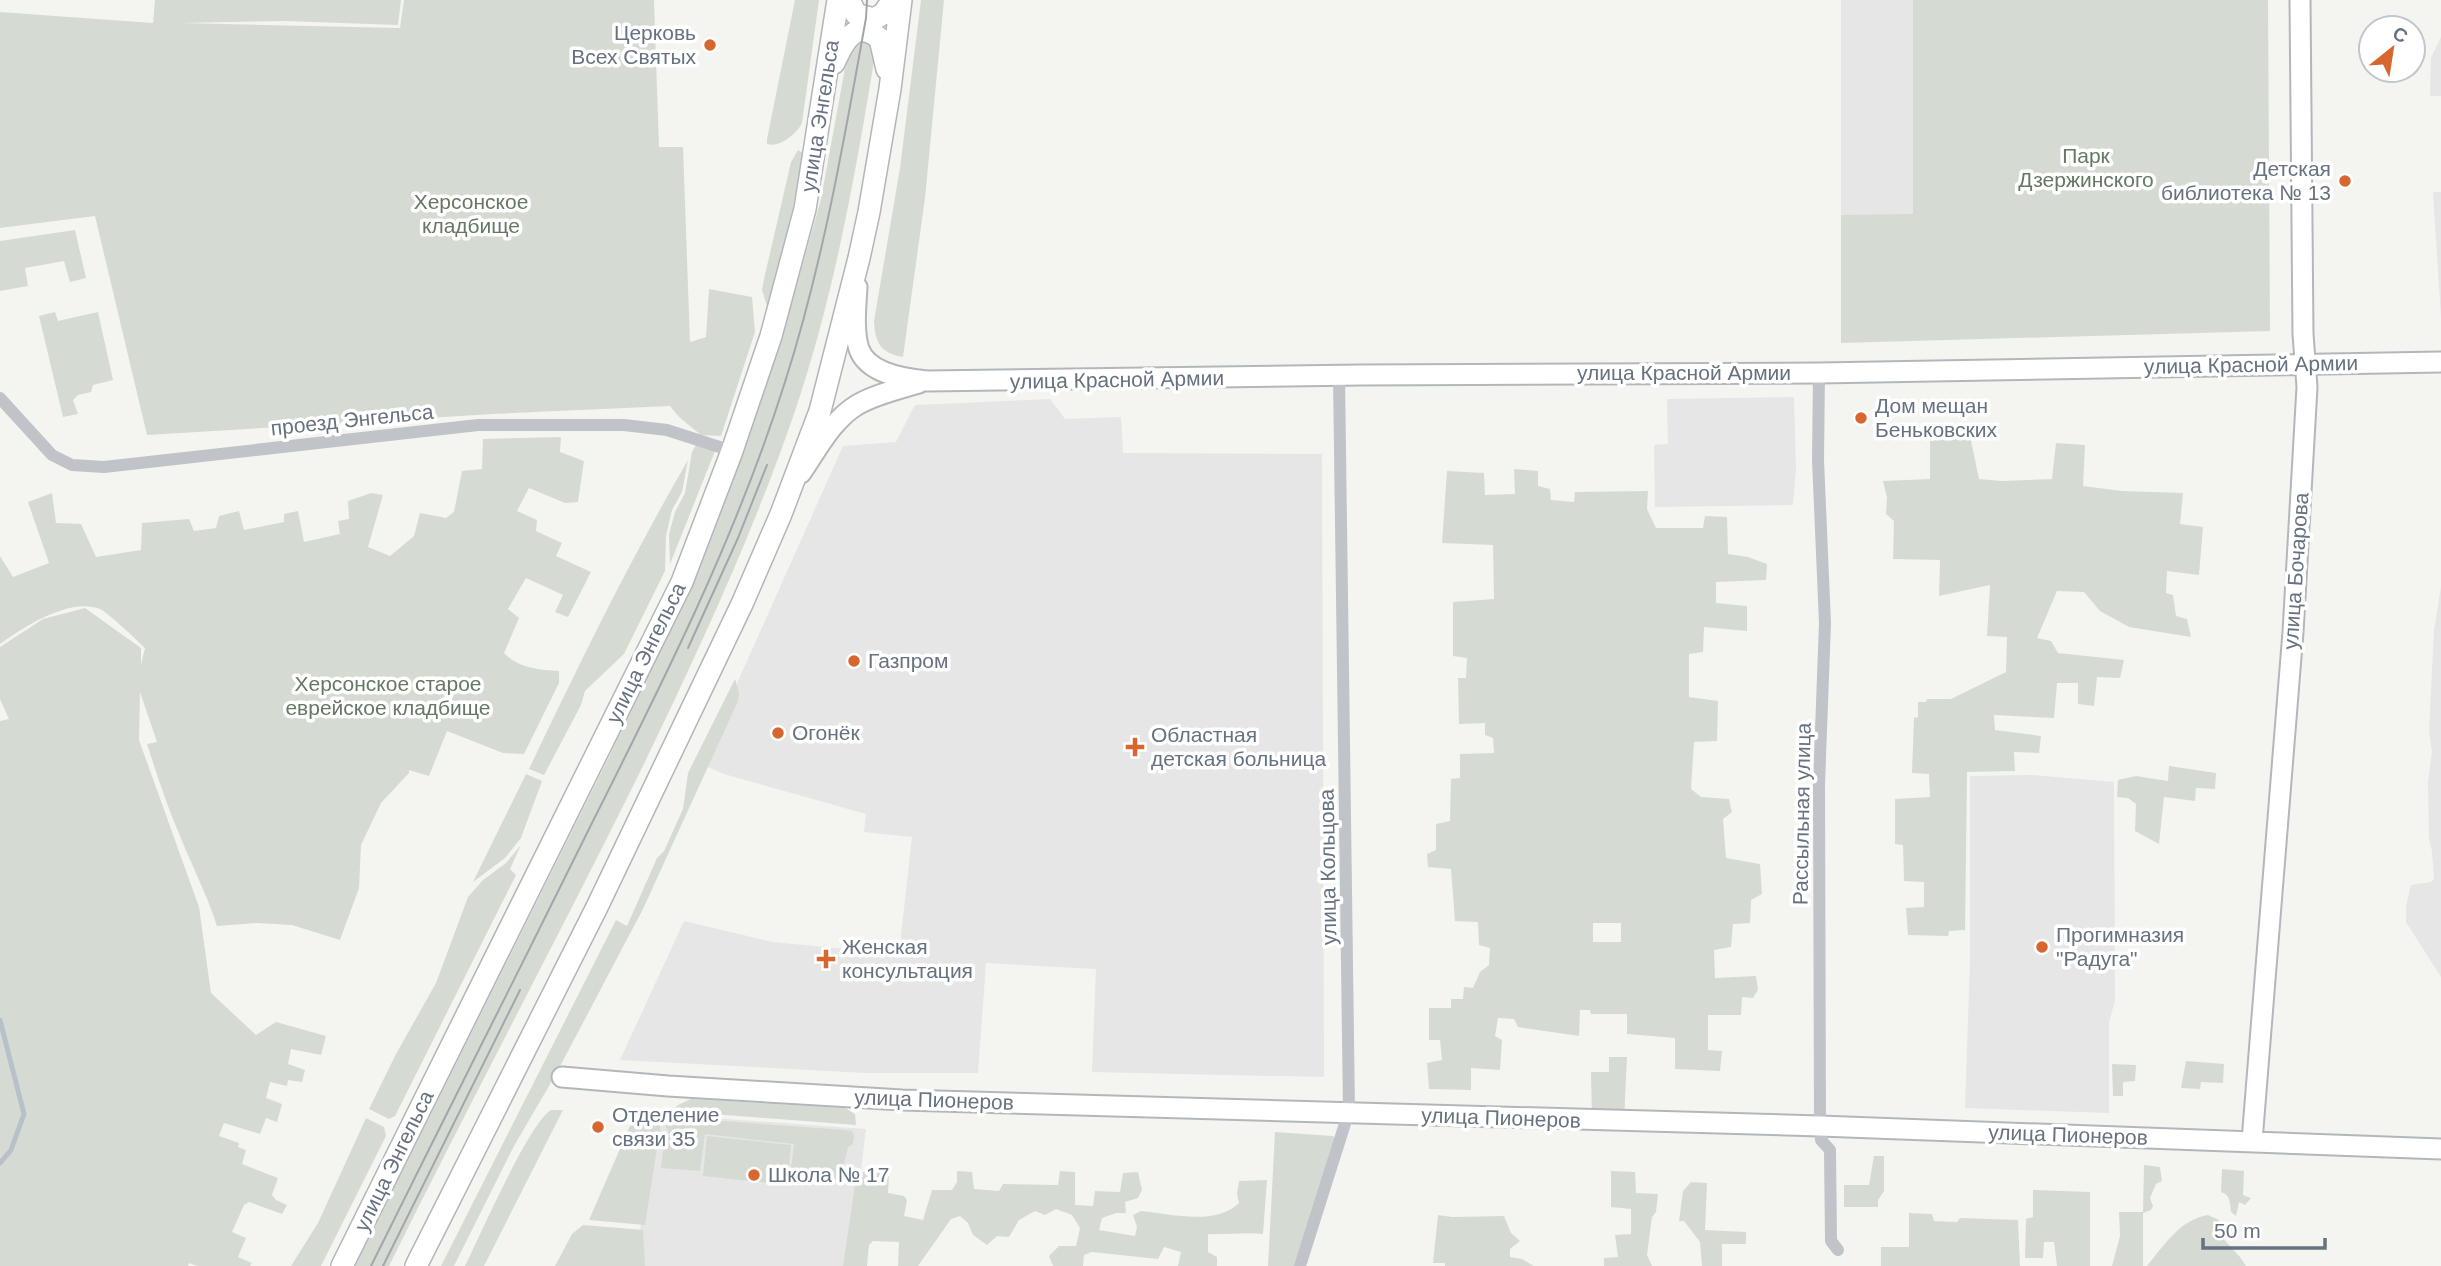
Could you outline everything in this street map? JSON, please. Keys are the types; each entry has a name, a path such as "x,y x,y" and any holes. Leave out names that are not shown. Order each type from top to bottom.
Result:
{"main road":[{"name":"улица Энгельса","path":"342,1266 682,582 732,451 771,336 806,209 838,0"},
{"path":"849,0 856,14 874,19 883,14 892,0"},
{"path":"416,1266 597,907 742,604 781,513 820,411 859,258 890,89 901,0"},
{"path":"826,80 842,45 860,30 880,38 890,89"}],"street":[{"name":"улица Бочарова","path":"2252,1141 2292,632 2307,387 2303,334 2300,0"},
{"path":"859,258 856,313 859,349 867,361 880,369 901,378 927,381"},
{"name":"улица Красной Армии","path":"927,381 1819,373 2441,362"},
{"name":"Рассыльная улица","path":"1819,373 1818,460 1825,622 1819,784 1820,1126 1821,1140 1830,1150 1831,1241 1838,1250"},
{"name":"улица Кольцова","path":"1300,1266 1349,1111 1339,376"},
{"path":"781,513 800,474 837,422 855,406 873,397 927,381"},
{"name":"проезд Энгельса","path":"0,398 52,455 72,464 103,467 478,425 624,425 667,430 732,451"},
{"name":"улица Пионеров","path":"562,1077 879,1100 1349,1111 2441,1149"}],"shaded area":[{"path":"1841,0 1913,0 1913,215 1841,215"},
{"path":"2441,37 2441,96 2430,96 2431,58"},
{"path":"2433,192 2441,192 2441,317"},
{"path":"1794,397 1796,469 1793,505 1655,507 1654,445 1668,444 1667,399"},
{"path":"1050,399 1065,419 1121,417 1123,453 1322,454 1324,1077 1092,1072 1096,969 986,963 978,1073 866,1073 620,1060 684,921 772,942 899,954 912,837 864,832 866,814 724,774 701,764 843,446 896,442 915,405"},
{"path":"2441,587 2441,977 2406,922 2406,907 2411,885 2431,882 2434,879 2429,839 2428,782 2432,751 2429,731 2434,630"},
{"name":"Прогимназия \"Радуга\"","path":"2032,775 2114,782 2115,1001 2109,1022 2109,1113 1965,1108 1970,961 1970,776"},
{"name":"Школа № 17","path":"657,1114 866,1129 849,1266 637,1266"}],"green space":[{"name":"Херсонское кладбище","path":"155,0 401,0 398,25 285,21 181,23 400,28 404,0 654,0 659,147 683,147 690,342 706,337 709,289 752,297 755,332 721,436 701,435 670,406 147,435 95,216 0,228 0,12 153,23"},
{"path":"795,0 819,0 802,123 787,139 772,145 767,144 767,139"},
{"path":"921,0 944,0 925,198 903,357 889,353 880,345 874,321 900,168"},
{"name":"Парк Дзержинского","path":"1913,0 2268,0 2270,331 1841,343 1841,215 1913,214"},
{"path":"871,39 876,49 861,140 822,322 779,457 743,548 641,770 389,1266 355,1266 609,757 712,535 761,402 821,199 851,42"},
{"path":"798,150 803,153 793,209 767,306 762,290 764,279 791,162"},
{"path":"75,230 86,278 70,282 64,261 25,268 28,286 0,291 0,241"},
{"path":"55,312 58,321 98,312 113,380 93,385 91,392 78,395 73,400 78,414 63,417 39,316"},
{"path":"1970,436 1979,479 2052,479 2056,443 2085,445 2083,486 2122,491 2183,493 2180,524 2203,527 2199,575 2167,571 2166,593 2173,595 2176,616 2187,619 2191,637 2129,627 2100,611 2084,592 2057,591 2037,638 2051,641 2058,653 2124,660 2120,678 2097,677 2094,706 2078,704 2078,683 2057,683 2054,718 1994,715 1995,730 2041,736 2039,753 2014,752 2015,771 1967,772 1965,930 1949,931 1948,936 1908,935 1906,908 1924,907 1924,882 1904,881 1903,845 1895,844 1895,799 1930,797 1929,774 1912,773 1914,718 1918,717 1918,702 1926,702 1927,699 1951,699 2006,672 2007,637 1987,636 1990,585 1939,596 1940,560 1893,559 1894,521 1886,514 1887,497 1883,481 1930,479 1930,441"},
{"name":"Херсонское старое еврейское кладбище","path":"561,437 560,452 584,461 578,502 565,503 529,488 517,511 537,520 536,531 562,543 556,556 591,572 568,617 555,612 563,595 526,578 508,609 519,618 504,653 522,665 559,671 559,683 524,754 503,753 447,731 429,776 409,770 381,803 361,845 359,888 340,940 292,925 257,923 217,926 171,813 147,744 157,742 140,692 139,740 199,907 211,993 256,1035 276,1022 326,1036 321,1055 291,1049 288,1064 305,1070 302,1082 288,1080 287,1086 270,1082 266,1098 282,1104 277,1122 266,1118 260,1134 224,1123 219,1136 239,1143 238,1147 246,1150 242,1164 278,1178 272,1195 287,1205 282,1214 249,1202 244,1205 232,1232 246,1238 238,1257 252,1263 250,1266 197,1266 189,1263 188,1266 0,1266 0,721 9,719 0,699 0,647 43,619 85,608 141,648 141,665 145,648 103,611 88,606 61,610 47,616 0,644 0,556 13,577 49,563 28,502 52,493 56,523 81,524 96,557 141,550 142,523 189,519 194,531 216,528 219,516 239,511 244,530 284,522 284,514 298,511 304,542 340,534 338,521 349,519 348,501 371,493 383,495 368,547 390,556 414,536 420,513 446,518 454,512 462,471 482,469 483,439"},
{"path":"696,445 715,451 670,564 669,534 675,512 685,493 692,452"},
{"path":"688,460 682,492 672,510 666,536 665,571 624,654 585,691 581,705 544,775 529,769 606,613"},
{"path":"1514,469 1538,471 1538,486 1550,489 1551,500 1574,502 1575,492 1648,491 1647,509 1656,528 1703,528 1705,516 1727,517 1728,554 1767,564 1766,580 1716,582 1716,603 1747,606 1747,631 1704,627 1703,652 1689,654 1689,697 1718,701 1717,741 1694,742 1691,789 1701,797 1729,799 1732,812 1723,819 1726,858 1760,864 1762,894 1751,900 1750,923 1733,924 1731,947 1714,950 1715,978 1756,976 1758,990 1753,998 1742,997 1741,1015 1708,1015 1708,1050 1722,1051 1720,1071 1675,1069 1675,1038 1627,1034 1627,1014 1591,1014 1590,1010 1580,1010 1579,1036 1518,1027 1514,1019 1498,1018 1495,1036 1502,1040 1500,1070 1471,1068 1471,1090 1429,1089 1427,1063 1442,1060 1440,1040 1429,1040 1429,1008 1451,1008 1451,999 1463,999 1464,987 1473,988 1480,972 1489,965 1490,948 1479,945 1478,922 1455,921 1451,869 1428,867 1427,854 1436,850 1436,824 1450,821 1451,779 1460,778 1460,754 1494,753 1493,738 1485,735 1485,723 1459,724 1458,678 1466,678 1467,658 1453,656 1453,602 1494,599 1493,545 1442,543 1447,471 1484,473 1485,495 1515,494","holes":["1593,923 1621,923 1621,942 1593,942"]},
{"path":"735,679 738,701 643,909 556,1074 514,1146 454,1266 441,1266 616,920 627,926 657,858 664,851 683,809 688,773"},
{"path":"2169,766 2216,773 2215,789 2196,788 2195,801 2164,797 2159,844 2135,831 2136,804 2128,798 2117,797 2118,780 2136,776 2168,781"},
{"path":"526,774 542,781 521,838 505,858 473,882"},
{"path":"521,845 510,869 516,875 395,1116 389,1119 369,1109 436,983 468,897 483,880 506,863"},
{"path":"1609,1057 1627,1057 1624,1121 1592,1121 1591,1072 1609,1072"},
{"path":"2186,1061 2224,1064 2223,1083 2201,1082 2200,1089 2181,1088"},
{"path":"2112,1064 2136,1065 2135,1081 2123,1082 2123,1096 2113,1096"},
{"path":"691,1099 845,1108 855,1114 856,1125 673,1111 678,1105"},
{"path":"551,1110 563,1110 484,1266 465,1266 518,1157 530,1136"},
{"path":"636,1112 662,1116 645,1225 589,1220"},
{"path":"667,1117 845,1130 852,1131 854,1136 853,1144 848,1147 840,1181 790,1176 794,1144 705,1134 700,1171 661,1168 665,1135 669,1131 666,1128"},
{"path":"366,1118 384,1127 386,1136 321,1266 291,1266 318,1223"},
{"path":"1275,1132 1333,1136 1335,1139 1294,1266 1268,1266"},
{"path":"707,1136 791,1145 787,1185 703,1176"},
{"path":"1874,1156 1884,1156 1884,1191 1878,1200 1878,1207 1844,1207 1844,1185 1869,1185"},
{"path":"2144,1165 2160,1167 2162,1181 2156,1184 2150,1198 2153,1206 2151,1210 2143,1213 2143,1266 2112,1266 2120,1236 2119,1212 2143,1212"},
{"path":"2222,1169 2244,1171 2243,1195 2251,1198 2245,1205 2239,1202 2236,1216 2231,1212 2228,1198 2221,1192"},
{"path":"957,1171 972,1172 974,1189 999,1191 1003,1184 1058,1185 1060,1171 1075,1172 1075,1205 1093,1206 1095,1191 1120,1192 1123,1173 1138,1172 1142,1190 1138,1198 1125,1202 1126,1213 1102,1218 1099,1230 1135,1236 1137,1227 1133,1215 1141,1211 1193,1217 1218,1214 1239,1203 1239,1181 1267,1180 1263,1234 1208,1234 1208,1252 1217,1257 1217,1266 1178,1266 1181,1252 1164,1247 1158,1259 1092,1252 1084,1255 1083,1266 1053,1266 1049,1256 1059,1246 1076,1246 1080,1228 1072,1215 1056,1209 1045,1215 1035,1211 1019,1220 1009,1237 997,1236 987,1245 973,1235 968,1223 960,1216 951,1219 918,1266 898,1266 899,1242 873,1241 869,1245 867,1266 843,1266 857,1172 889,1174 888,1193 904,1196 907,1200 904,1216 923,1220 932,1190 952,1190 957,1182"},
{"path":"1611,1171 1635,1172 1636,1193 1658,1194 1647,1255 1652,1266 1604,1266 1604,1258 1618,1257 1615,1235 1631,1234 1631,1209 1611,1207"},
{"path":"1691,1182 1707,1183 1705,1230 1746,1232 1746,1244 1722,1244 1722,1266 1702,1266 1700,1242 1684,1221 1679,1221 1683,1191"},
{"path":"2033,1190 2090,1192 2090,1266 2057,1266 2054,1242 2044,1242 2043,1258 2025,1258 2026,1219 2033,1217"},
{"path":"1909,1213 1932,1214 1934,1221 1957,1222 1960,1218 2018,1220 2020,1266 1881,1266 1881,1247 1909,1247"},
{"path":"1438,1215 1504,1216 1511,1233 1520,1241 1510,1249 1510,1257 1522,1259 1534,1266 1445,1266 1445,1263 1433,1263"},
{"path":"2208,1215 2219,1220 2219,1234 2246,1266 2147,1266 2181,1227 2198,1217"},
{"path":"583,1225 643,1230 645,1266 555,1266 572,1234"}],"waterway":[{"path":"0,1020 24,1114 11,1150 0,1163"}],"tram line":[{"path":"371,1266 646,715 698,606 745,495 785,382 811,292 841,156 867,0"},
{"path":"688,648 738,538 767,465"},
{"path":"383,1266 520,990"}],"place":[{"name":"Церковь Всех Святых","path":"710,45"},
{"name":"Детская библиотека № 13","path":"2345,181"},
{"name":"Дом мещан Беньковских","path":"1861,418"},
{"name":"Газпром","path":"854,661"},
{"name":"Огонёк","path":"778,733"},
{"name":"Областная детская больница","path":"1135,747"},
{"name":"Прогимназия \"Радуга\"","path":"2042,947"},
{"name":"Женская консультация","path":"826,959"},
{"name":"Отделение связи 35","path":"598,1127"},
{"name":"Школа № 17","path":"754,1175"}]}
